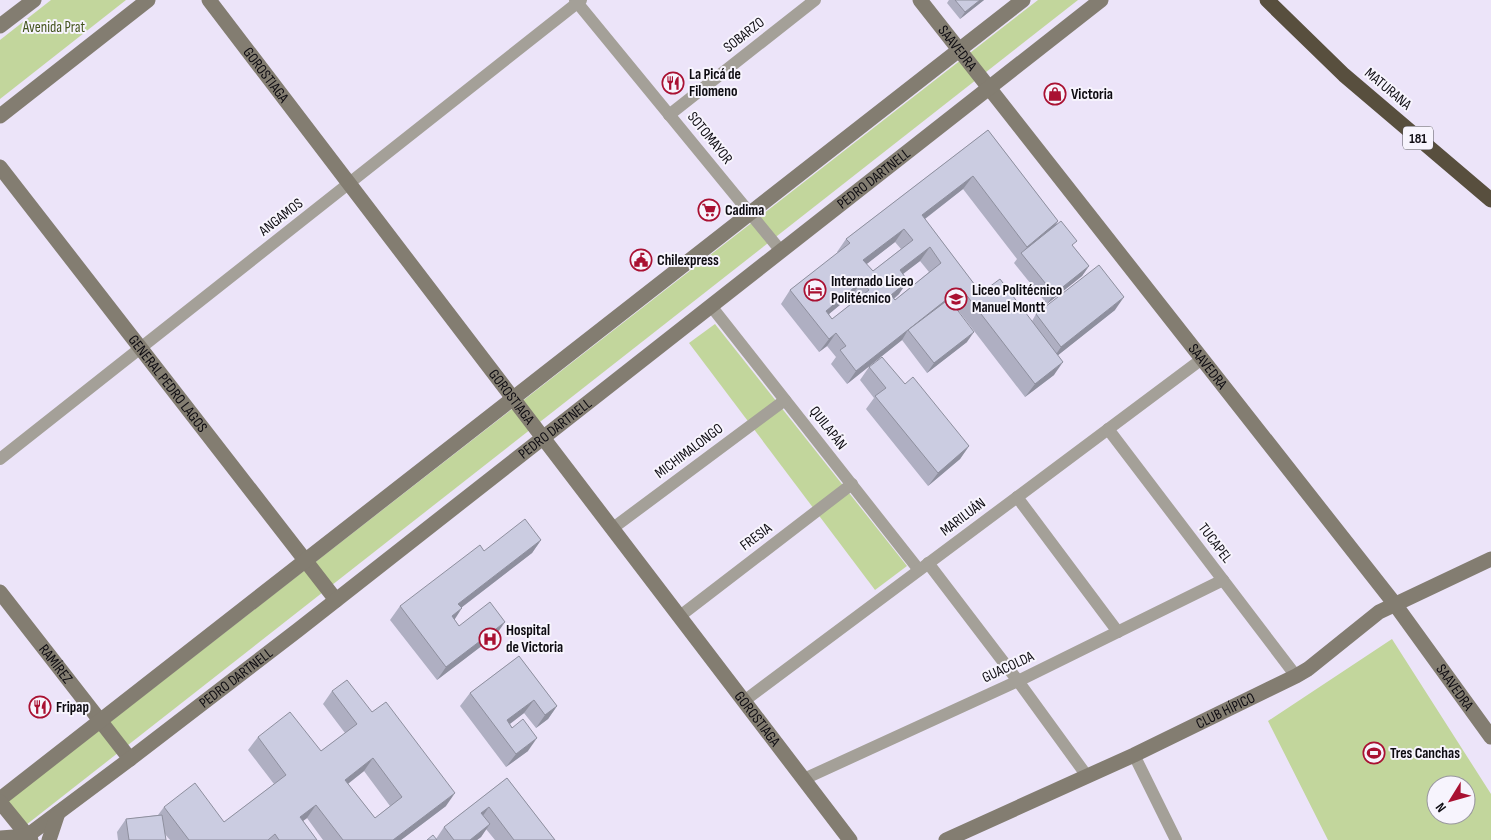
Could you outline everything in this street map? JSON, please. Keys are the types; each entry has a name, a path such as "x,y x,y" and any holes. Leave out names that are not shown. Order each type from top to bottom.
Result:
{"highway":[{"name":"MATURANA","path":"1267,0 1344,76 1491,200"}],"main road":[{"path":"0,26 34,0"},
{"path":"0,116 148,0"},
{"name":"GOROSTIAGA","path":"209,0 544,436 850,840"},
{"name":"SAAVEDRA","path":"920,0 1394,603 1491,737"},
{"path":"29,839 0,800 1023,0"},
{"name":"PEDRO DARTNELL","path":"29,839 58,813 336,600 1101,0"},
{"name":"GENERAL PEDRO LAGOS","path":"0,167 336,600"},
{"name":"CLUB HÍPICO","path":"946,840 1134,755 1308,670 1368,619 1394,603 1491,559"},
{"name":"RAMÍREZ","path":"0,592 130,759"},
{"path":"50,840 58,813"},
{"path":"0,838 29,839"}],"street":[{"name":"SOBARZO","path":"669,114 815,0"},
{"name":"ANGAMOS","path":"0,459 578,1"},
{"name":"SOTOMAYOR","path":"578,1 781,251"},
{"name":"QUILAPÁN","path":"711,306 852,484 924,566 1018,681 1087,776"},
{"name":"MARILUÁN","path":"744,701 1202,358"},
{"name":"MICHIMALONGO","path":"613,528 785,400"},
{"name":"TUCAPEL","path":"1108,429 1296,676"},
{"name":"FRESIA","path":"680,616 852,484"},
{"path":"1018,497 1118,632"},
{"name":"GUACOLDA","path":"804,779 1018,681 1223,580"},
{"path":"1134,755 1176,840"}],"green space":[{"name":"Avenida Prat","path":"51,0 126,0 0,99 0,40"},
{"path":"1038,0 1078,0 26,825 7,802"},
{"path":"715,324 907,566 875,590 689,343"},
{"name":"Tres Canchas","path":"1392,639 1491,794 1491,840 1328,840 1268,721"}],"building":[{"path":"955,0 980,0 965,12"},
{"path":"988,130 1058,221 1027,247 973,176 922,215 981,293 1000,279 1063,362 1035,384 961,288 856,371 840,350 846,346 836,333 829,339 790,290 850,243 846,239","holes":["904,229 913,240 873,271 863,260","930,247 941,263 895,300 891,295 908,281 900,270","862,281 869,290 832,319 826,311"]},
{"path":"1061,221 1077,241 1072,245 1089,266 1054,294 1021,253"},
{"path":"1099,265 1124,297 1061,347 1036,314"},
{"path":"949,299 974,332 934,363 908,330"},
{"path":"882,357 905,384 913,377 969,446 938,473 875,396 886,388 869,367"},
{"path":"525,519 541,540 458,604 462,608 452,616 459,626 490,602 505,622 446,667 400,606 480,545 484,551"},
{"path":"519,656 557,706 545,715 534,700 507,720 512,728 523,719 537,738 516,754 470,693"},
{"path":"347,680 372,712 386,702 455,793 393,840 343,840 316,805 300,817 317,840 279,840 275,834 268,840 189,840 164,807 195,783 224,822 286,775 258,737 290,712 321,751 357,724 332,691","holes":["373,758 402,797 375,818 345,780"]},
{"path":"507,778 555,840 514,840 489,807 481,813 490,824 470,840 454,840 444,827"},
{"path":"162,815 166,840 129,840 126,819"},
{"path":"433,835 437,840 427,840"}],"place":[{"name":"La Picá de Filomeno","path":"673,83"},
{"name":"Victoria","path":"1055,94"},
{"name":"Cadima","path":"709,210"},
{"name":"Chilexpress","path":"641,260"},
{"name":"Internado Liceo Politécnico","path":"815,290"},
{"name":"Liceo Politécnico Manuel Montt","path":"956,299"},
{"name":"Hospital de Victoria","path":"490,639"},
{"name":"Fripap","path":"40,707"},
{"name":"Tres Canchas","path":"1374,753"}]}
